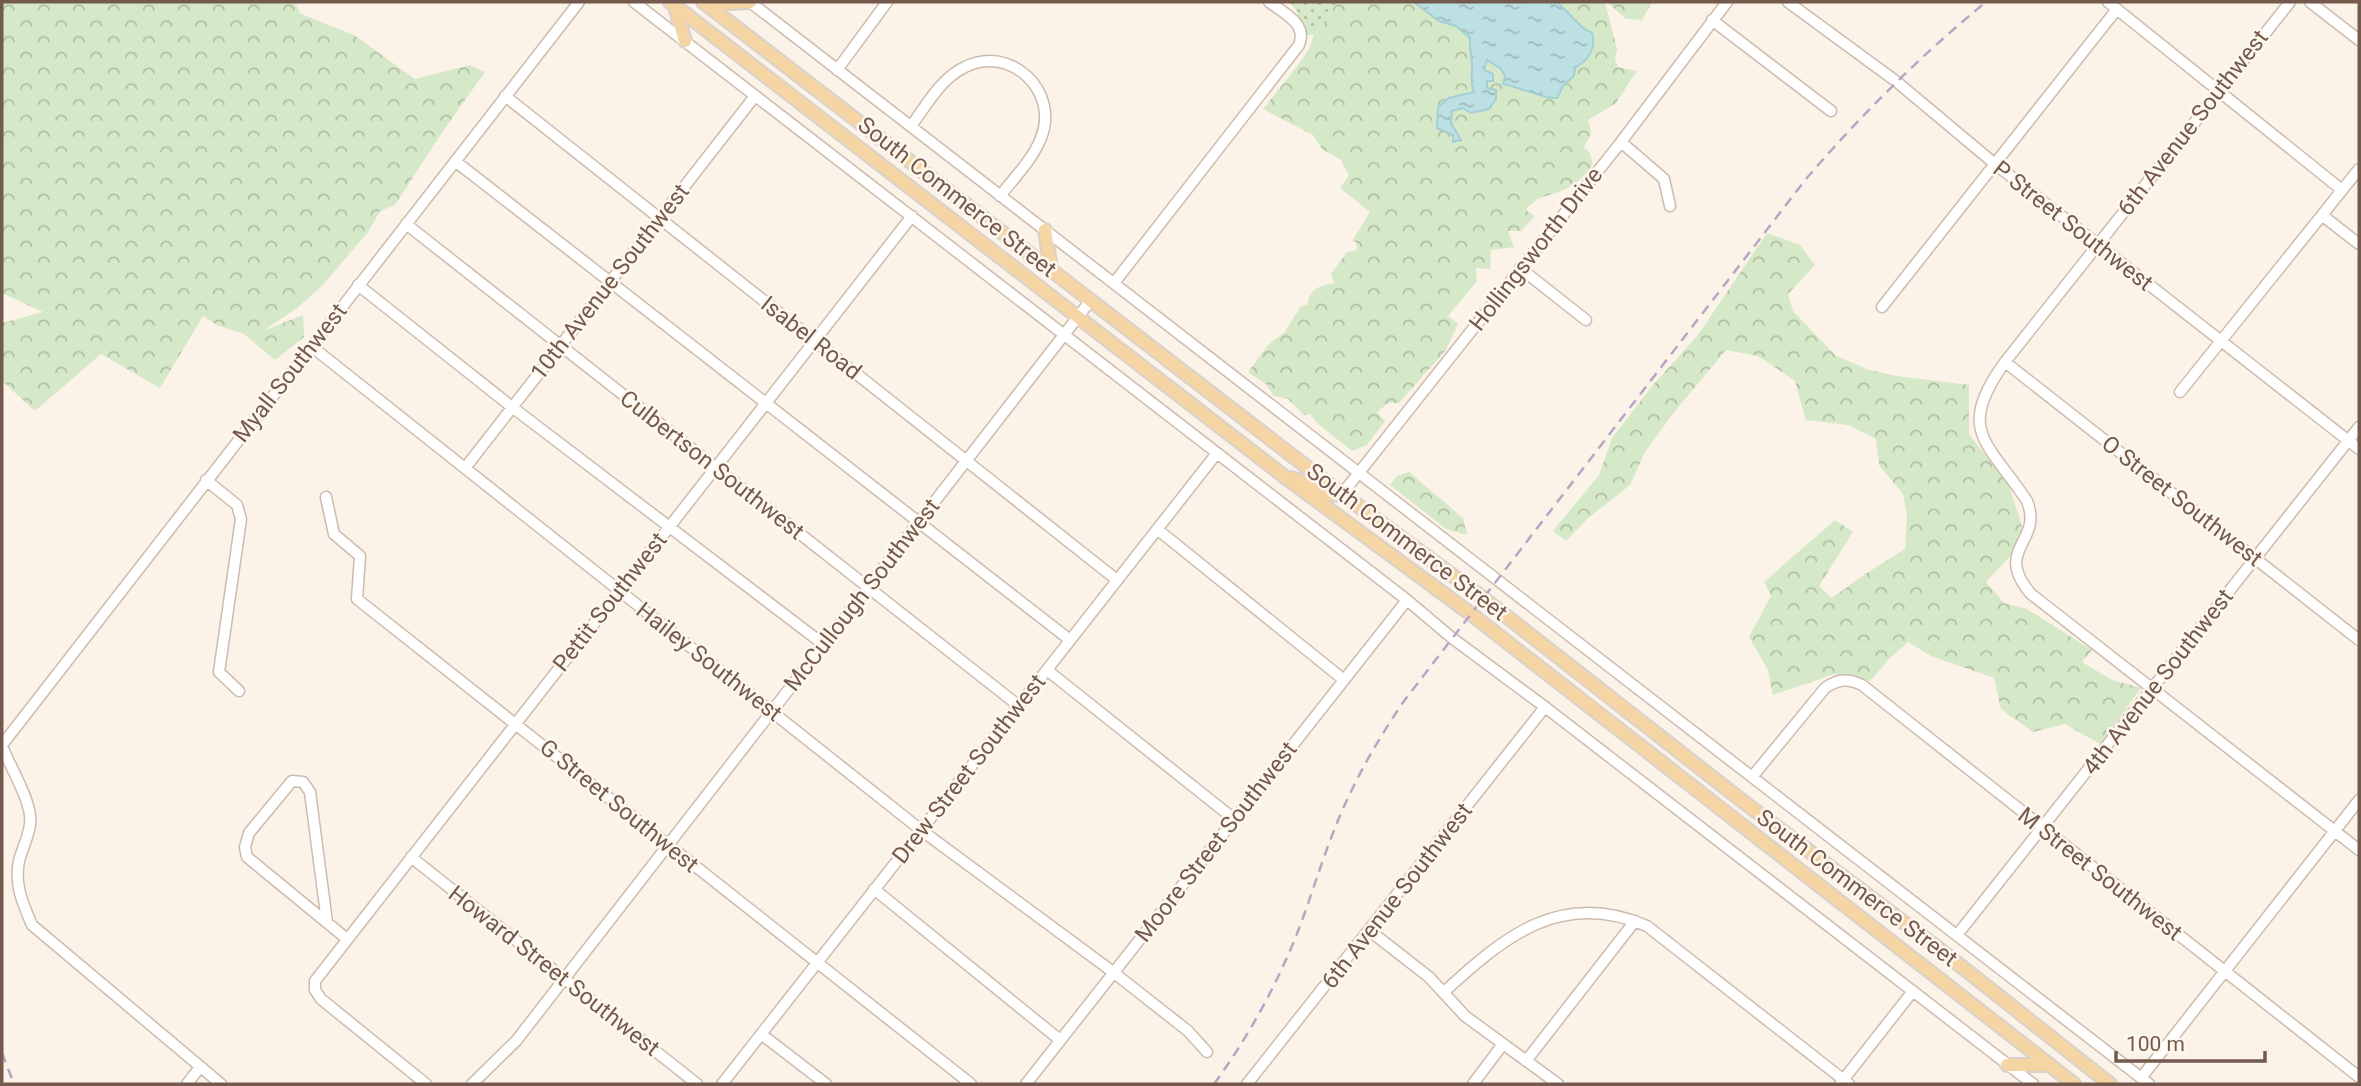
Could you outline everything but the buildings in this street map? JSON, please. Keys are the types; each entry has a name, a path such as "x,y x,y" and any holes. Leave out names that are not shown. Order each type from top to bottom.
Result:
{"main road":[{"path":"704,3 750,2"},
{"name":"South Commerce Street","path":"704,3 1342,494 1483,597 2110,1084"},
{"path":"672,4 685,41"},
{"name":"South Commerce Street","path":"672,4 1286,477 1471,614 2074,1084"},
{"path":"1045,230 1051,270"},
{"path":"1286,477 1303,480 1335,496 1342,494"},
{"path":"2007,1065 2050,1066"}],"street":[{"name":"Myall Southwest","path":"2,746 579,2"},
{"path":"634,2 1407,600 1452,638 2033,1084"},
{"path":"750,2 2145,1081 2225,972 2359,800"},
{"path":"837,70 887,2"},
{"path":"1114,284 1299,45 1302,35 1299,26 1269,2"},
{"name":"Hollingsworth Drive","path":"1342,494 1621,142 1727,2"},
{"name":"P Street Southwest","path":"1788,2 1896,82 1994,164 2359,449"},
{"path":"2108,2 2342,190"},
{"name":"6th Avenue Southwest","path":"2152,690 2042,604 2019,578 2015,556 2030,527 2031,510 1983,438 1979,416 1982,398 2004,362 2290,2"},
{"path":"2310,2 2359,40"},
{"path":"1882,306 2117,9"},
{"path":"1712,20 1830,111"},
{"path":"911,127 945,82 972,63 994,61 1025,72 1040,93 1045,126 1034,151 1000,195"},
{"name":"Isabel Road","path":"505,96 1117,580"},
{"name":"10th Avenue Southwest","path":"465,468 755,96"},
{"path":"1621,142 1664,179 1670,206"},
{"path":"455,160 1070,640"},
{"path":"2180,392 2359,169"},
{"name":"Pettit Southwest","path":"426,1084 321,999 315,990 315,981 912,216"},
{"path":"2323,216 2359,244"},
{"name":"Culbertson Southwest","path":"406,224 1019,706"},
{"path":"1520,268 1586,320"},
{"path":"358,285 512,407 823,644"},
{"name":"McCullough Southwest","path":"472,1084 516,1041 1091,300"},
{"name":"Hailey Southwest","path":"311,346 921,830 1188,1031 1207,1052"},
{"name":"O Street Southwest","path":"2004,362 2359,640"},
{"name":"4th Avenue Southwest","path":"1956,936 2359,428"},
{"name":"Drew Street Southwest","path":"722,1084 1217,453"},
{"path":"206,480 237,505 241,519 219,672 239,691"},
{"name":"G Street Southwest","path":"326,497 334,534 360,556 357,599 971,1084"},
{"path":"1157,529 1344,680"},
{"name":"Moore Street Southwest","path":"1026,1084 1407,600"},
{"path":"1047,670 1234,819"},
{"name":"M Street Southwest","path":"1752,777 1820,694 1838,680 1856,682 2359,1077"},
{"path":"2152,690 2359,850"},
{"name":"6th Avenue Southwest","path":"1247,1084 1545,707"},
{"path":"2,746 29,807 30,823 19,863 18,879 20,900 32,925 221,1084"},
{"path":"327,922 310,792 303,782 292,781 249,832 245,847 247,857 347,939"},
{"name":"Howard Street Southwest","path":"411,857 698,1084"},
{"path":"874,889 1060,1040"},
{"path":"1444,992 1495,948 1517,932 1544,919 1591,912 1625,916 1647,926 1844,1083 1913,991"},
{"path":"1526,1061 1635,921"},
{"path":"1370,931 1410,960 1465,1016 1558,1084"},
{"path":"761,1034 826,1084"},
{"path":"1473,1084 1503,1044"},
{"path":"187,1084 200,1068"}],"green space":[{"path":"2,2 294,2 301,14 354,35 415,79 470,65 485,72 395,205 380,211 368,232 322,286 297,308 263,331 303,315 304,337 275,360 244,334 217,325 203,316 160,388 101,354 35,411 2,381 2,323 43,312 2,293"},
{"path":"1290,2 1338,2 1314,35 1306,35"},
{"path":"1338,2 1605,2 1617,49 1615,59 1618,67 1637,71 1615,104 1588,120 1591,133 1584,147 1590,153 1593,165 1572,185 1530,205 1526,210 1535,216 1521,231 1508,231 1514,247 1491,250 1490,269 1476,268 1477,281 1448,316 1458,324 1446,350 1399,403 1388,403 1377,412 1385,421 1367,445 1352,451 1318,424 1310,414 1304,415 1288,399 1274,396 1266,384 1248,372 1268,345 1285,332 1300,307 1308,304 1313,291 1334,283 1331,274 1347,252 1357,250 1356,242 1352,241 1370,212 1340,188 1349,175 1341,160 1322,149 1313,135 1263,109 1308,51 1314,35"},
{"path":"1607,2 1655,2 1642,20 1626,19"},
{"path":"1767,233 1800,245 1815,265 1788,294 1793,311 1835,355 1869,370 1969,385 1969,434 2009,486 2022,526 2019,547 1986,582 2004,603 2027,609 2092,650 2082,662 2112,680 2141,688 2100,744 2065,724 2033,732 2001,709 1994,678 1931,656 1908,642 1870,681 1834,674 1773,695 1768,670 1749,637 1771,596 1764,582 1835,520 1853,532 1819,586 1832,598 1905,549 1907,517 1903,494 1879,465 1876,439 1848,425 1806,420 1795,381 1758,356 1726,350 1645,452 1630,485 1587,519 1566,541 1553,531 1599,475 1612,438 1653,385 1698,335"},
{"path":"1409,472 1463,518 1467,535 1446,529 1390,485 1397,476"}],"water":[{"path":"1414,2 1557,2 1583,28 1592,33 1592,49 1575,68 1574,76 1563,86 1557,98 1503,84 1505,76 1501,69 1487,60 1484,70 1493,74 1493,81 1487,81 1487,88 1496,90 1496,99 1489,109 1471,113 1463,108 1452,111 1451,123 1461,140 1453,142 1453,135 1437,128 1438,107 1449,98 1474,92 1470,38 1456,26 1439,21"}],"railway":[{"path":"1214,1084 1234,1056 1277,980 1298,932 1348,798 1374,748 1404,701 1806,179 1892,86 1986,2"},
{"path":"2,1053 14,1084"}]}
